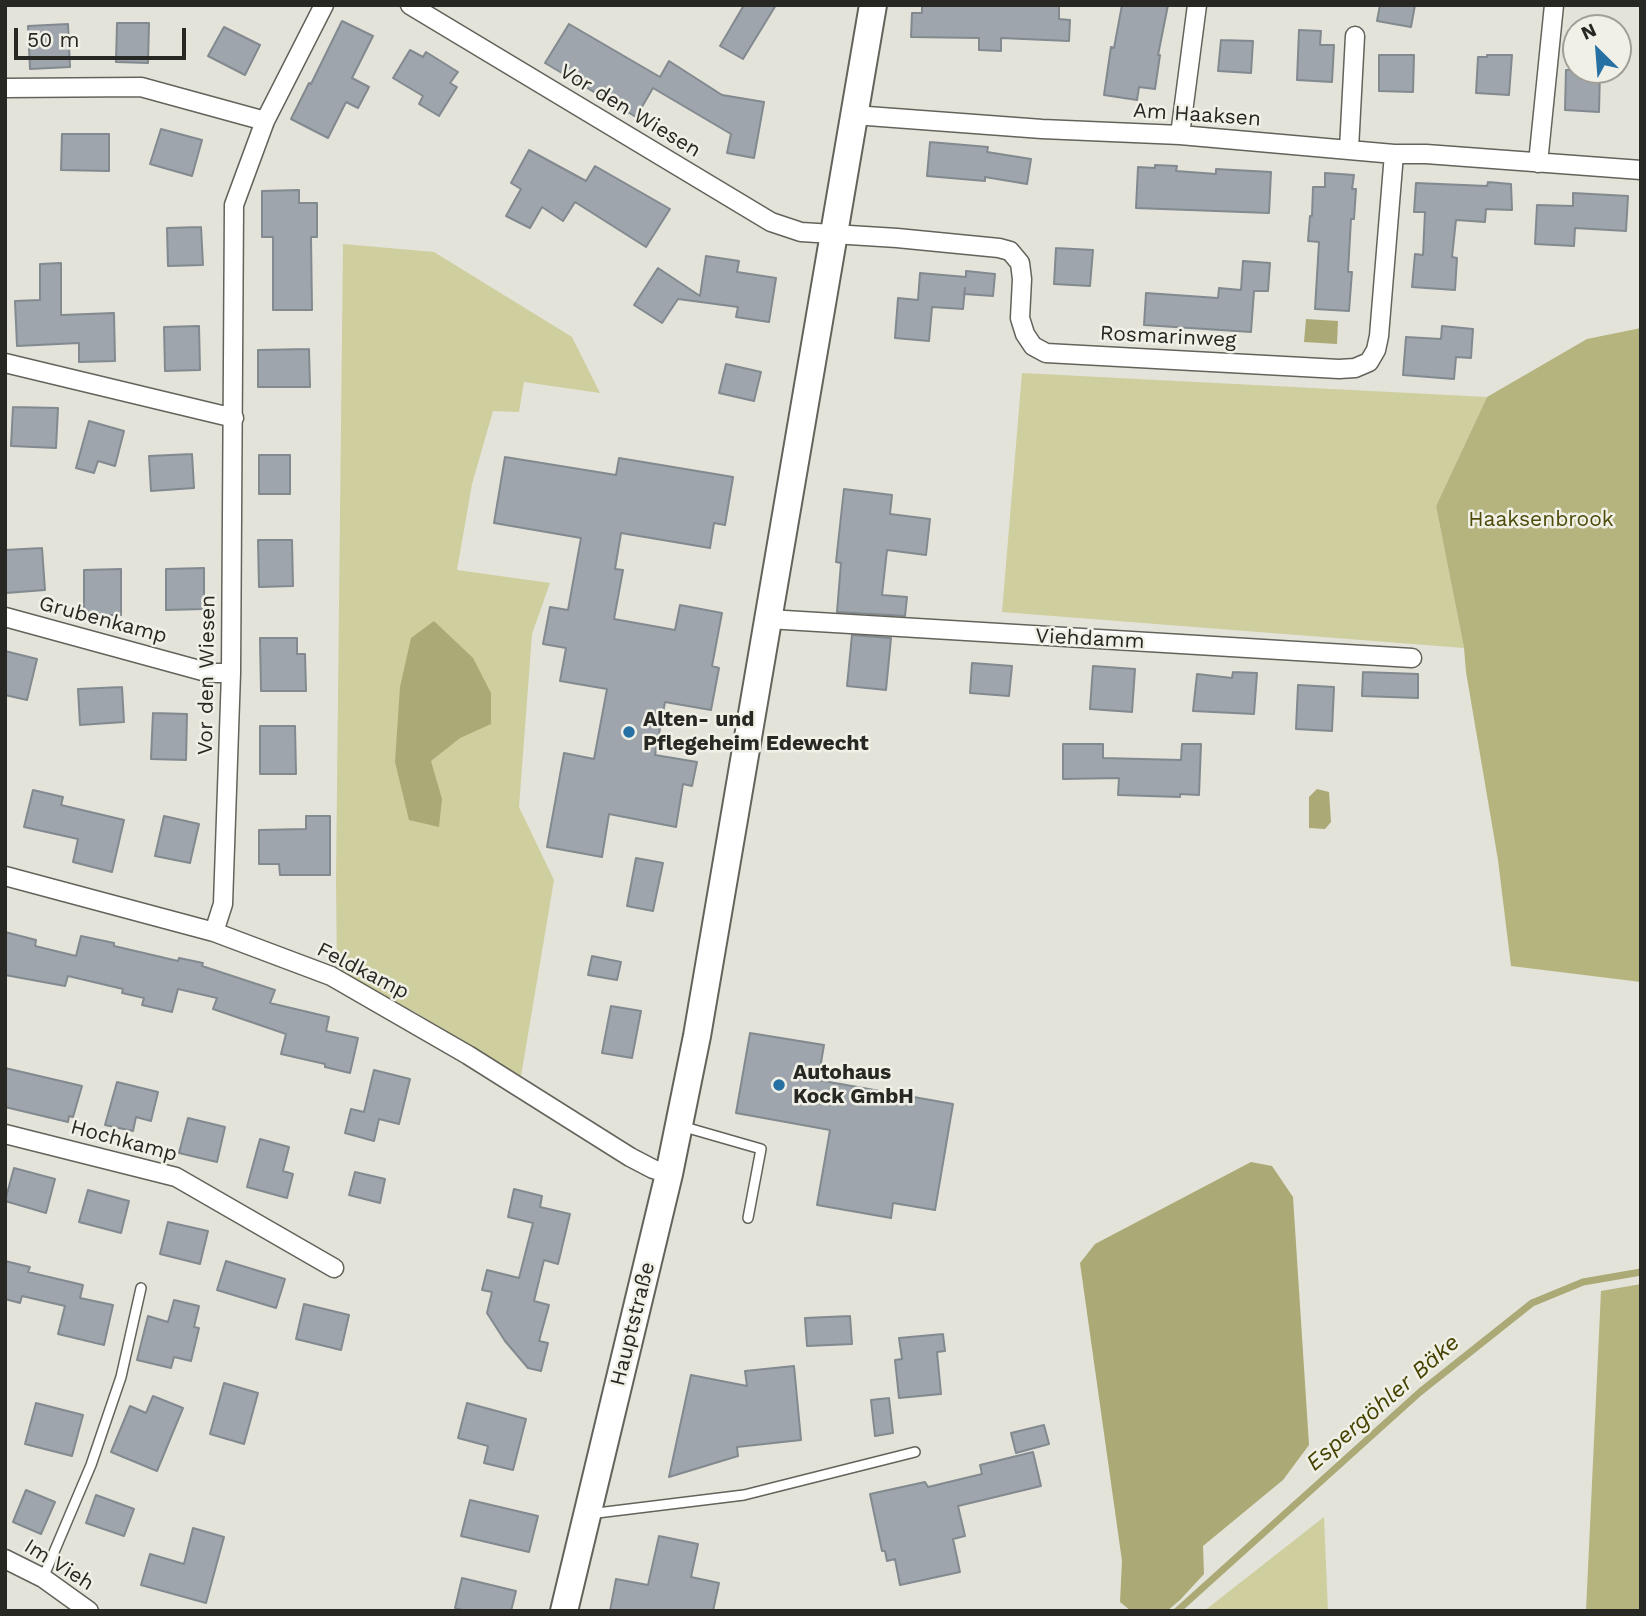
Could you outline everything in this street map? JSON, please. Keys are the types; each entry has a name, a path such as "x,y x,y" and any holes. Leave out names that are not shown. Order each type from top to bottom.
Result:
{"main road":[{"path":"768,619 873,5"},
{"name":"Hauptstraße","path":"564,1611 670,1174 697,1036 768,619"}],"street":[{"name":"Vor den Wiesen","path":"214,932 223,904 231,673 234,205 265,121 324,5"},
{"name":"Vor den Wiesen","path":"410,5 771,222 801,232 835,233"},
{"path":"1180,135 1197,5"},
{"path":"1538,163 1553,5"},
{"path":"1349,149 1355,36"},
{"path":"5,88 141,88 265,121"},
{"name":"Am Haaksen","path":"854,115 1042,129 1180,135 1394,154 1641,170"},
{"name":"Rosmarinweg","path":"835,233 1010,251 1020,263 1020,318 1025,334 1033,346 1046,353 1355,368 1369,362 1376,351 1394,154"},
{"path":"5,363 234,418"},
{"name":"Grubenkamp","path":"5,617 210,673 231,673"},
{"name":"Viehdamm","path":"768,619 1412,658"},
{"name":"Feldkamp","path":"5,876 214,932 331,976 468,1055 630,1157 653,1170 670,1174"},
{"name":"Hochkamp","path":"5,1134 176,1177 334,1268"},
{"name":"Im Vieh","path":"5,1559 43,1578 89,1611"}],"lane":[{"path":"679,1126 761,1149 748,1217"},
{"path":"43,1578 90,1465 121,1377 141,1288"},
{"path":"587,1514 744,1495 915,1452"}],"green space":[{"path":"343,244 434,252 572,337 600,393 524,382 519,412 493,411 472,484 457,570 550,583 532,634 519,807 554,880 521,1076 415,1012 337,975"},
{"name":"Haaksenbrook","path":"1641,328 1641,982 1511,966 1498,860 1464,648 1436,506 1487,397 1587,339"},
{"path":"1022,373 1487,397 1436,506 1464,648 1002,612"},
{"path":"1641,1284 1641,1611 1586,1611 1601,1291"},
{"path":"1324,1517 1328,1611 1204,1611"}],"shaded area":[{"path":"1306,319 1338,321 1337,344 1304,342"},
{"path":"434,621 473,658 491,693 491,724 460,738 431,761 442,799 439,827 409,820 395,762 400,687 411,638"},
{"path":"1317,789 1329,792 1331,822 1325,829 1309,828 1309,797"},
{"path":"1251,1162 1272,1166 1293,1197 1309,1445 1283,1480 1203,1546 1204,1574 1180,1600 1167,1611 1131,1611 1120,1602 1122,1561 1080,1263 1095,1244"}],"building":[{"path":"744,5 776,5 743,59 720,46"},
{"path":"922,5 1059,5 1059,19 1070,20 1069,41 1001,38 1001,51 979,50 979,38 911,37 912,13 922,13"},
{"path":"1122,5 1168,5 1158,55 1155,89 1139,87 1137,100 1104,95 1111,47 1114,48"},
{"path":"1380,5 1415,5 1411,27 1377,21"},
{"path":"342,21 373,36 352,78 369,87 358,108 346,102 328,138 291,119"},
{"path":"117,23 149,23 148,63 116,62"},
{"path":"68,24 70,67 30,69 28,26"},
{"path":"569,24 660,77 669,61 722,95 764,102 754,158 727,153 731,134 653,88 636,117 545,63"},
{"path":"224,27 260,45 245,75 208,56"},
{"path":"1299,30 1321,31 1320,45 1334,45 1332,82 1297,80"},
{"path":"1221,40 1253,41 1251,73 1218,71"},
{"path":"410,50 423,57 426,52 458,72 450,83 457,87 439,116 419,104 423,96 393,78"},
{"path":"1379,55 1414,55 1413,92 1379,91"},
{"path":"1512,55 1509,95 1476,93 1478,57"},
{"path":"1566,84 1600,84 1599,112 1565,110"},
{"path":"161,129 202,140 192,176 150,164"},
{"path":"62,134 109,134 109,171 61,170"},
{"path":"930,142 988,147 987,152 1031,159 1027,184 985,177 985,181 927,176"},
{"path":"529,150 586,181 595,166 670,209 646,247 575,202 563,221 542,207 530,228 506,216 521,189 511,183"},
{"path":"1155,165 1177,166 1176,171 1216,174 1216,169 1271,172 1269,213 1136,208 1138,167 1155,168"},
{"path":"1325,173 1354,175 1352,189 1356,189 1354,219 1351,219 1348,272 1352,272 1349,311 1315,309 1319,242 1308,241 1313,187 1325,187"},
{"path":"1488,182 1511,184 1512,210 1486,209 1485,222 1456,220 1452,257 1457,258 1455,290 1412,287 1415,254 1423,255 1425,212 1414,212 1416,183 1487,186"},
{"path":"299,190 299,203 317,203 317,237 311,237 312,310 273,310 273,237 262,237 262,191"},
{"path":"1573,193 1628,196 1626,231 1575,228 1574,246 1535,244 1537,205 1573,206"},
{"path":"201,227 203,265 168,266 167,228"},
{"path":"1056,248 1093,250 1090,286 1054,284"},
{"path":"706,256 739,261 737,272 776,278 769,322 736,317 738,307 678,299 662,323 634,305 658,268 700,296"},
{"path":"1243,261 1270,263 1268,291 1254,291 1251,332 1144,325 1146,293 1218,298 1219,288 1241,290"},
{"path":"61,263 61,315 114,313 115,361 79,362 79,343 17,346 15,301 40,300 40,264"},
{"path":"966,271 995,274 993,296 964,294 963,309 932,307 929,341 895,338 898,298 918,300 920,273 966,277"},
{"path":"199,326 200,370 165,371 164,327"},
{"path":"1442,326 1473,329 1471,358 1456,357 1454,379 1403,375 1406,337 1441,339"},
{"path":"309,349 310,387 258,387 258,350"},
{"path":"726,364 761,372 754,401 719,393"},
{"path":"13,407 58,408 56,448 11,446"},
{"path":"89,421 124,431 115,466 98,461 94,473 76,468"},
{"path":"192,454 194,488 151,491 149,456"},
{"path":"259,455 290,455 290,494 259,494"},
{"path":"505,457 616,475 619,458 733,477 725,525 714,523 710,548 621,533 615,569 623,570 614,619 675,630 680,605 722,613 712,666 719,668 711,710 665,702 655,755 697,762 692,786 683,784 676,827 609,814 602,857 547,847 564,753 594,759 607,689 560,681 566,648 543,644 550,607 568,610 581,538 494,523"},
{"path":"844,489 892,495 890,514 930,519 926,555 887,550 882,595 907,597 905,616 837,612 841,563 836,562"},
{"path":"258,540 292,540 293,586 259,587"},
{"path":"42,548 45,590 6,593 5,550"},
{"path":"204,568 204,609 166,610 166,569"},
{"path":"121,569 121,615 84,615 84,570"},
{"path":"852,635 891,638 886,690 847,686"},
{"path":"260,638 297,638 297,654 305,654 306,691 261,691"},
{"path":"5,651 37,659 27,700 5,695"},
{"path":"972,663 1012,666 1009,696 970,693"},
{"path":"1093,666 1135,669 1132,712 1090,709"},
{"path":"1233,672 1257,673 1254,714 1193,711 1197,674 1232,678"},
{"path":"1363,672 1418,674 1418,698 1362,696"},
{"path":"1298,685 1334,687 1332,731 1296,729"},
{"path":"122,687 124,722 80,725 78,689"},
{"path":"153,713 187,714 186,760 151,759"},
{"path":"260,726 295,726 296,774 260,774"},
{"path":"1063,744 1103,744 1103,758 1181,760 1182,744 1201,744 1199,795 1118,795 1119,778 1063,779"},
{"path":"33,790 63,797 61,805 124,820 112,872 73,862 78,839 24,827"},
{"path":"164,816 199,824 190,863 155,856"},
{"path":"306,816 330,816 330,875 280,875 279,864 259,864 259,830 306,829"},
{"path":"636,858 663,863 653,911 627,906"},
{"path":"5,932 36,940 35,946 76,956 81,936 114,943 114,946 178,961 179,958 203,963 202,966 275,990 270,1003 329,1017 326,1031 358,1038 350,1073 281,1054 286,1034 213,1009 217,998 178,989 172,1012 142,1005 144,998 122,993 123,989 68,976 65,986 5,975"},
{"path":"592,956 621,962 617,980 588,975"},
{"path":"611,1006 641,1011 632,1058 602,1053"},
{"path":"750,1033 824,1045 818,1080 953,1104 935,1210 893,1203 891,1218 817,1205 830,1130 736,1113"},
{"path":"5,1068 82,1086 73,1117 69,1116 68,1122 5,1107"},
{"path":"374,1070 410,1079 399,1124 379,1119 374,1141 345,1133 351,1109 364,1112"},
{"path":"117,1082 158,1092 151,1121 136,1117 133,1131 105,1125"},
{"path":"188,1118 225,1127 217,1162 179,1153"},
{"path":"260,1139 289,1147 283,1171 293,1174 287,1198 247,1187"},
{"path":"14,1168 55,1179 46,1213 5,1201"},
{"path":"355,1172 385,1179 380,1203 349,1195"},
{"path":"514,1189 542,1196 540,1207 570,1214 558,1264 544,1260 534,1301 549,1305 539,1341 548,1343 541,1371 528,1368 505,1341 487,1313 492,1292 482,1290 487,1270 519,1278 533,1223 508,1217"},
{"path":"88,1190 129,1201 121,1233 79,1222"},
{"path":"168,1222 208,1231 200,1264 160,1254"},
{"path":"5,1261 30,1267 28,1272 83,1285 80,1298 113,1305 104,1345 58,1334 65,1306 22,1296 20,1303 5,1299"},
{"path":"226,1261 285,1279 276,1308 217,1290"},
{"path":"174,1300 199,1306 194,1327 199,1328 191,1361 174,1357 171,1368 137,1360 148,1316 168,1322"},
{"path":"304,1304 349,1315 341,1350 296,1339"},
{"path":"850,1316 852,1344 807,1346 805,1318"},
{"path":"943,1334 945,1351 937,1352 941,1394 899,1398 895,1360 902,1359 899,1338"},
{"path":"794,1366 801,1440 737,1447 738,1456 669,1477 691,1375 747,1386 745,1371"},
{"path":"224,1383 258,1393 244,1444 210,1434"},
{"path":"153,1396 183,1408 157,1471 111,1452 130,1406 146,1413"},
{"path":"889,1398 893,1433 875,1436 871,1400"},
{"path":"36,1403 83,1415 72,1456 25,1444"},
{"path":"467,1403 526,1419 513,1470 484,1463 488,1446 458,1438"},
{"path":"1044,1425 1049,1444 1016,1453 1011,1433"},
{"path":"1033,1452 1041,1486 958,1506 965,1536 953,1539 960,1572 900,1585 895,1559 887,1561 885,1551 882,1551 870,1494 925,1482 928,1487 982,1474 980,1465"},
{"path":"26,1490 55,1502 41,1534 13,1522"},
{"path":"96,1495 134,1509 124,1536 86,1523"},
{"path":"470,1500 538,1516 529,1552 461,1536"},
{"path":"193,1528 224,1537 206,1603 141,1585 150,1554 184,1564"},
{"path":"659,1536 698,1544 691,1577 719,1583 713,1611 610,1611 616,1579 648,1585"},
{"path":"462,1578 516,1591 511,1611 466,1611 455,1608"}],"waterway":[{"name":"Espergöhler Bäke","path":"1177,1611 1420,1392 1532,1303 1583,1282 1641,1272"}],"place":[{"name":"Alten- und Pflegeheim Edewecht","path":"629,732"},
{"name":"Autohaus Kock GmbH","path":"779,1085"}]}
